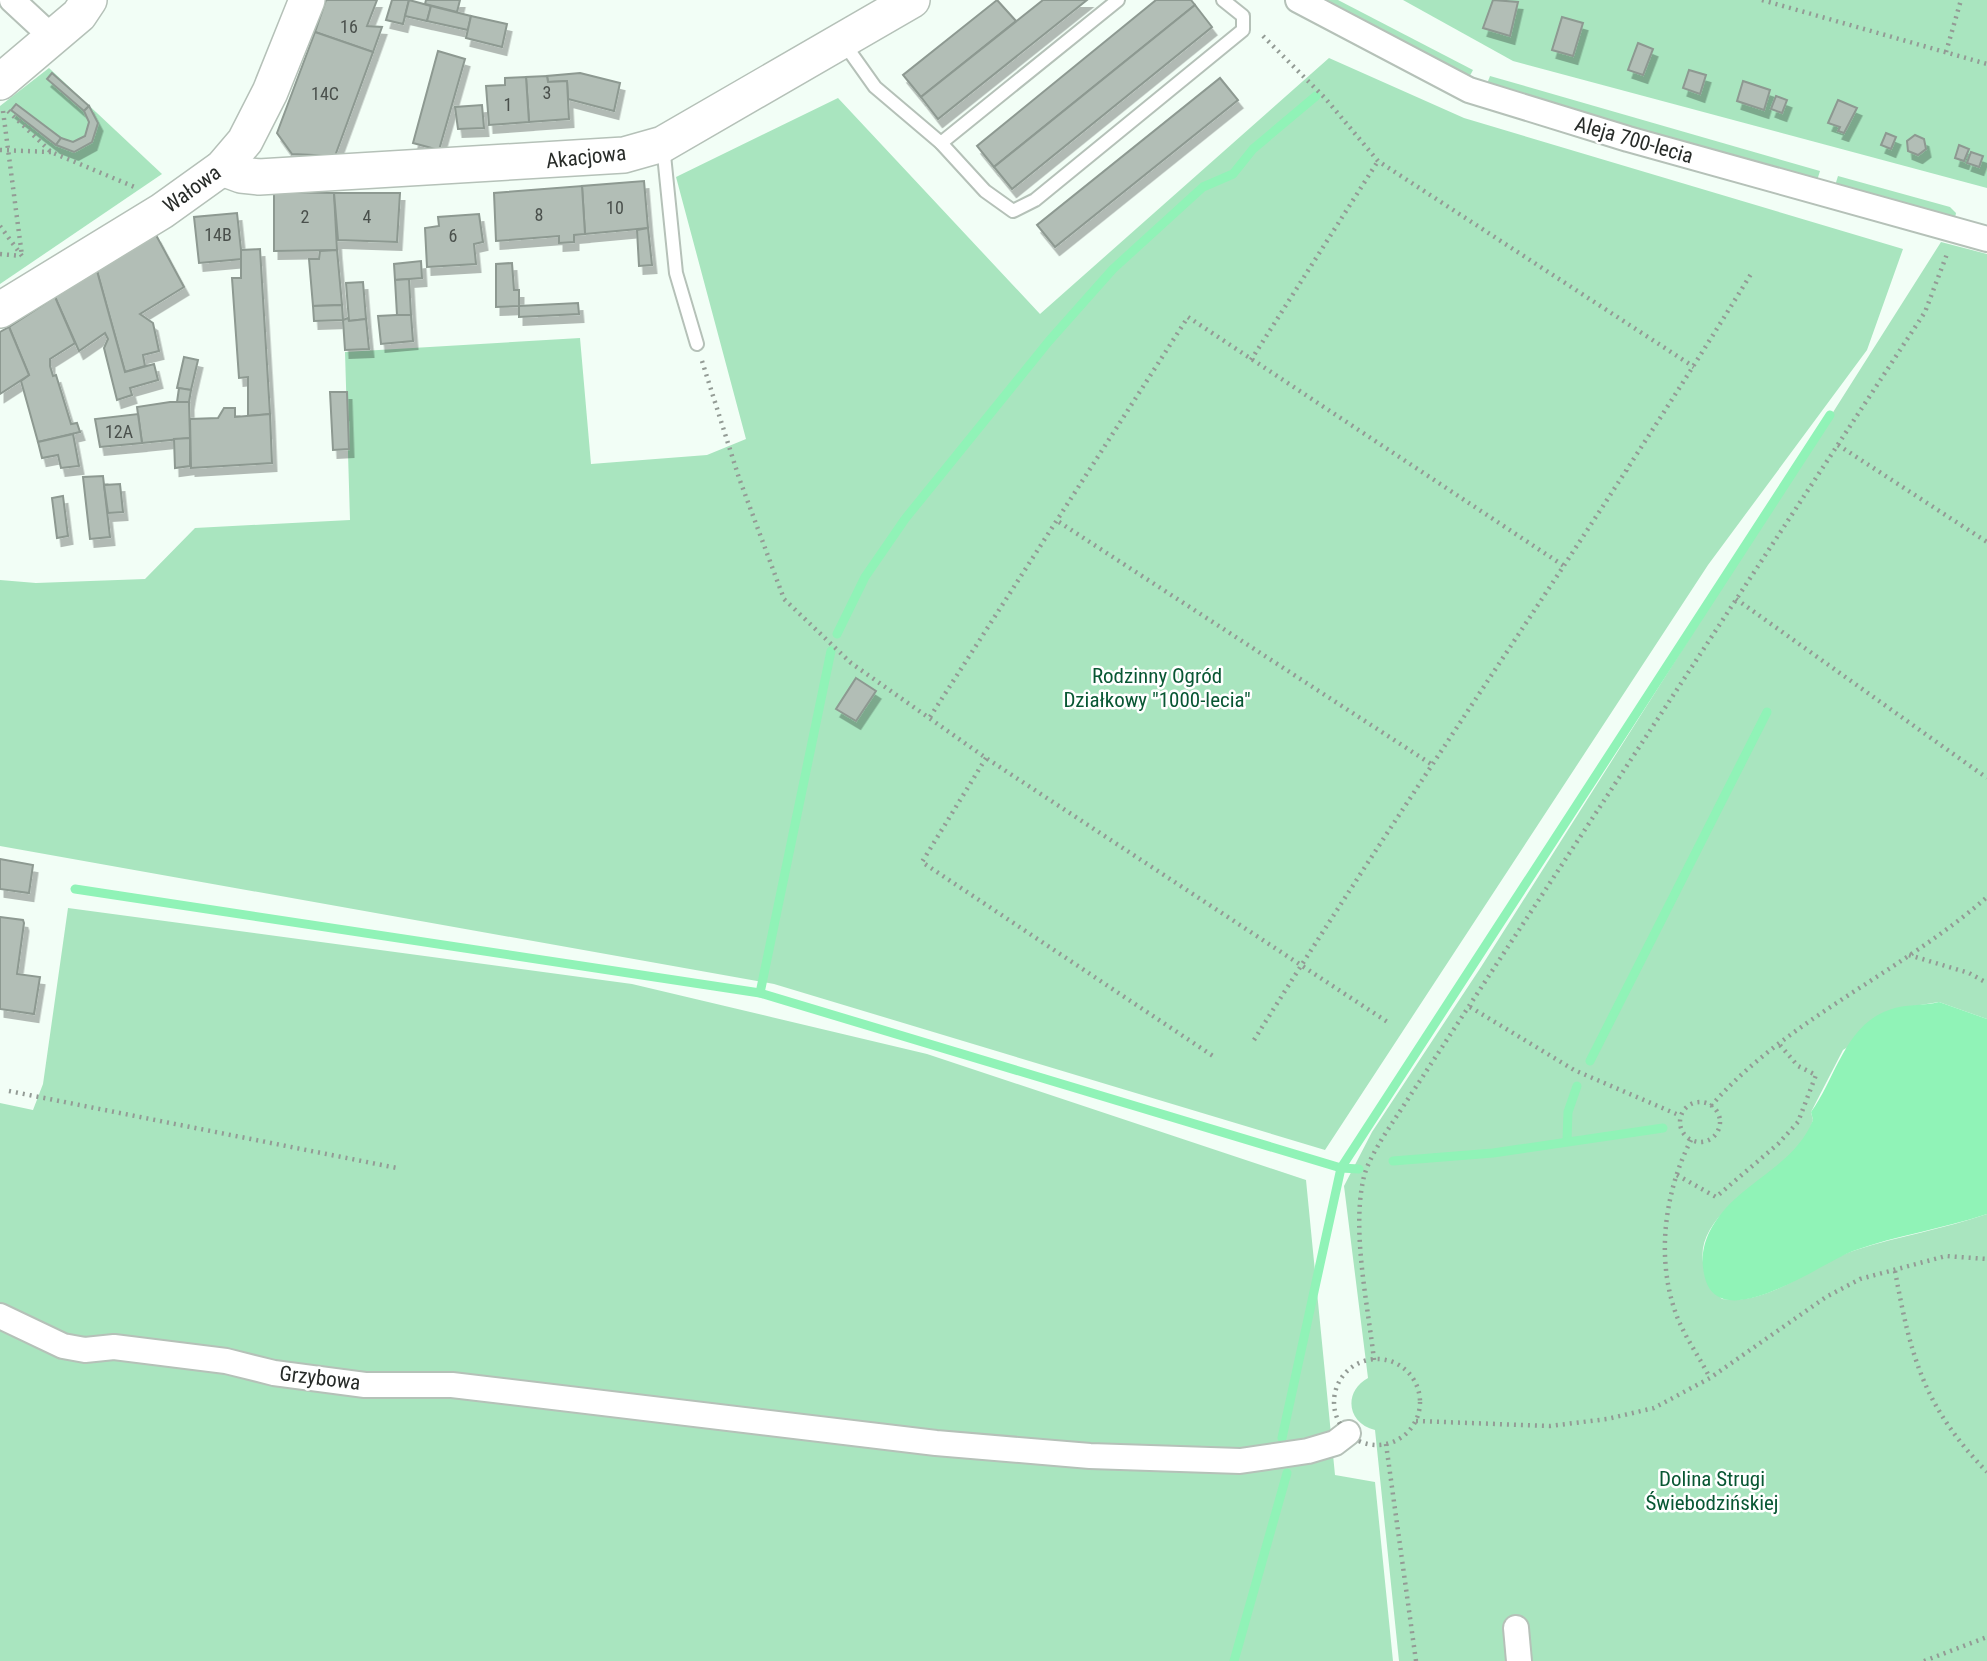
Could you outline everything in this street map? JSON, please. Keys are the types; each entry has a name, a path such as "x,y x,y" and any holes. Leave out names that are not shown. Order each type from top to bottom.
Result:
{"street":[{"path":"12,0 53,38"},
{"path":"0,82 79,15 89,0"},
{"name":"Wałowa","path":"0,310 162,211 222,168 244,141 264,104 307,0"},
{"name":"Akacjowa","path":"222,168 241,175 259,177 624,156 663,144 912,0"},
{"name":"Aleja 700-lecia","path":"1298,0 1469,90 1628,139 1987,239"},
{"name":"Grzybowa","path":"0,1316 63,1346 85,1350 114,1347 226,1361 274,1373 365,1385 452,1385 936,1443 1240,1461 1308,1451 1335,1443 1348,1433"},
{"path":"1516,1628 1519,1661"}],"lane":[{"path":"941,143 1118,0"},
{"path":"843,42 876,87 941,143 985,191 1013,211 1035,200 1243,30 1243,16 1223,0"},
{"path":"663,144 676,273 696,344"}],"path":[{"path":"1762,0 1987,64"},
{"path":"1946,52 1961,0"},
{"path":"1243,16 1325,98 1378,161 1694,367"},
{"path":"22,256 2,105 51,152"},
{"path":"0,150 51,152 140,189"},
{"path":"1251,360 1378,161"},
{"path":"0,226 22,256"},
{"path":"1374,1360 1360,1230 1363,1181 1383,1137 1925,312 1956,230"},
{"path":"0,254 22,256"},
{"path":"1254,1040 1431,764 1694,367 1751,274"},
{"path":"930,717 1059,522 1188,317 1564,566"},
{"path":"696,344 739,478 784,599 851,663 986,758 1300,967 1389,1023"},
{"path":"1838,446 1987,542"},
{"path":"1059,522 1431,764"},
{"path":"1736,599 1987,778"},
{"path":"986,758 922,862 1213,1056"},
{"path":"1712,1107 1737,1076 1987,897"},
{"path":"1909,955 1969,973 1987,983"},
{"path":"1470,1007 1574,1070 1681,1116"},
{"path":"1677,1175 1716,1197 1778,1144 1798,1122 1816,1074 1798,1066 1779,1044"},
{"path":"9,1091 397,1168"},
{"path":"1681,1116 1694,1104 1712,1107"},
{"path":"1681,1116 1683,1133 1691,1140 1704,1142 1715,1135 1720,1123 1712,1107"},
{"path":"1691,1140 1677,1175 1668,1209 1664,1242 1670,1288 1681,1324 1710,1378"},
{"path":"1416,1422 1579,1424 1654,1408 1710,1378 1826,1297 1860,1279 1946,1256 1987,1259"},
{"path":"1895,1271 1914,1362 1928,1396 1949,1429 1987,1472"},
{"path":"1374,1360 1396,1364 1413,1378 1420,1400 1416,1422 1402,1438 1385,1444 1369,1444 1348,1433 1335,1412 1337,1388 1351,1368 1374,1360"},
{"path":"1385,1444 1416,1661"},
{"path":"1926,1661 1987,1637"}],"green space":[{"path":"1308,0 1338,0 1473,70 1467,81"},
{"path":"1403,0 1987,0 1987,188 1513,61"},
{"name":"Rodzinny Ogród Działkowy \"1000-lecia\"","path":"1329,58 1464,118 1903,249 1867,350 1708,565 1325,1150 774,984 0,846 0,580 36,583 145,579 195,528 350,520 345,352 580,338 591,464 707,455 746,439 676,177 838,98 1040,314"},
{"path":"49,68 162,174 0,284 0,106"},
{"path":"1490,76 1820,171 1816,184 1485,89"},
{"path":"1838,176 1950,207 1956,213 1954,223 1834,189"},
{"name":"Dolina Strugi Świebodzińskiej","path":"1941,242 1987,254 1987,1019 1939,1002 1914,1006 1843,1050 1811,1112 1813,1120 1805,1140 1726,1209 1711,1229 1703,1250 1706,1273 1722,1299 1740,1299 1775,1290 1839,1256 1856,1250 1987,1214 1987,1661 1399,1661 1375,1430 1359,1421 1352,1407 1355,1391 1368,1378 1344,1186 1372,1132 1481,967"},
{"path":"68,908 632,984 927,1054 1306,1180 1335,1475 1375,1482 1393,1661 0,1661 0,1103 33,1110 43,1084"}],"shaded area":[{"path":"1939,1002 1987,1019 1987,1214 1853,1251 1774,1291 1751,1298 1731,1300 1715,1294 1705,1278 1703,1264 1706,1239 1712,1227 1736,1198 1780,1163 1804,1137 1813,1120 1811,1112 1853,1037 1878,1015 1895,1008"}],"building":[{"path":"326,0 377,0 367,26 382,27 373,52 315,32"},
{"path":"392,0 409,0 403,24 386,20"},
{"path":"409,0 431,6 427,21 405,16"},
{"path":"426,0 460,0 457,12 425,4"},
{"path":"997,0 1016,21 921,97 903,75"},
{"path":"1043,0 1087,0 938,119 921,97"},
{"path":"1156,0 1191,0 1195,5 994,167 977,146"},
{"path":"1493,0 1518,2 1510,36 1483,28"},
{"path":"1195,5 1212,27 1012,189 994,167"},
{"path":"431,6 471,16 468,30 427,21"},
{"path":"471,16 507,24 502,47 466,38"},
{"path":"1562,17 1583,23 1573,56 1552,50"},
{"path":"315,32 373,52 335,156 292,154 277,133"},
{"path":"1638,43 1653,49 1643,75 1628,70"},
{"path":"438,51 465,59 439,150 413,143"},
{"path":"1689,70 1706,75 1700,94 1683,88"},
{"path":"52,73 89,106 84,111 47,79"},
{"path":"580,73 620,83 614,111 568,99 567,81 548,82 547,76"},
{"path":"547,76 548,82 567,81 569,119 529,122 526,77"},
{"path":"526,77 529,122 489,125 486,86 505,85 505,78"},
{"path":"1220,78 1238,100 1055,247 1037,225"},
{"path":"1743,81 1770,90 1764,110 1737,101"},
{"path":"1776,96 1787,100 1782,113 1771,109"},
{"path":"1838,100 1857,108 1844,133 1838,131 1840,127 1828,123"},
{"path":"16,104 61,138 56,145 11,110"},
{"path":"482,105 484,128 458,129 455,107"},
{"path":"89,106 98,123 92,142 74,152 56,145 61,138 73,142 85,136 89,122 84,111"},
{"path":"1886,133 1896,137 1891,149 1881,145"},
{"path":"1915,135 1924,139 1926,149 1918,155 1908,151 1907,141"},
{"path":"1959,145 1969,149 1964,161 1955,158"},
{"path":"1971,152 1983,156 1979,167 1967,163"},
{"path":"644,181 648,228 585,234 582,186"},
{"path":"582,186 585,234 574,235 574,242 559,243 559,236 496,241 494,193"},
{"path":"274,192 334,193 337,250 274,251"},
{"path":"334,193 400,193 397,242 338,240"},
{"path":"237,213 242,259 199,263 194,217"},
{"path":"479,214 483,242 474,244 476,264 427,267 425,228 439,226 438,217"},
{"path":"648,228 652,265 639,266 637,230"},
{"path":"156,235 184,287 140,314 153,323 159,351 143,355 145,366 125,372 97,271"},
{"path":"260,249 270,414 248,416 248,377 239,378 232,278 241,278 241,250"},
{"path":"337,250 342,305 313,306 309,259 319,259 320,251"},
{"path":"421,261 422,278 395,280 394,264"},
{"path":"512,263 514,290 519,290 519,306 496,307 496,264"},
{"path":"97,271 125,372 154,364 158,380 130,388 132,395 117,400 104,348 108,339 105,333 79,351 55,297"},
{"path":"409,279 411,315 397,315 395,280"},
{"path":"363,282 366,319 349,321 346,283"},
{"path":"55,297 75,343 50,359 50,366 53,376 56,375 71,424 77,423 80,432 38,442 21,381 29,375 9,327"},
{"path":"578,303 579,314 519,317 519,306"},
{"path":"342,305 343,320 314,321 313,306"},
{"path":"411,315 413,341 381,344 378,316"},
{"path":"348,318 349,321 366,319 369,349 345,350 343,320"},
{"path":"9,327 29,375 0,394 0,332"},
{"path":"184,357 198,360 191,390 177,388"},
{"path":"179,388 191,390 189,402 177,402"},
{"path":"330,392 347,392 349,449 333,450"},
{"path":"189,402 190,438 142,443 137,407"},
{"path":"224,408 235,408 235,417 270,414 272,463 191,468 190,419 218,418"},
{"path":"138,414 142,443 100,447 95,419"},
{"path":"73,434 79,466 61,468 58,455 42,458 38,442"},
{"path":"190,438 190,466 175,468 174,439"},
{"path":"103,476 110,537 90,539 83,477"},
{"path":"120,484 123,512 108,513 104,485"},
{"path":"63,496 68,536 57,538 52,498"},
{"path":"856,678 876,691 856,721 836,709"},
{"path":"0,859 33,865 29,893 0,889"},
{"path":"0,917 23,920 17,974 40,977 34,1014 0,1009"}],"waterway":[{"path":"837,634 865,577 905,519 1049,341 1113,269 1203,187 1233,174 1253,149 1316,96"},
{"path":"1282,1438 1341,1168 1830,415"},
{"path":"831,651 760,993 1341,1168 1359,1169"},
{"path":"1590,1061 1767,712"},
{"path":"75,889 760,993"},
{"path":"1567,1140 1568,1112 1577,1086"},
{"path":"1393,1161 1493,1153 1663,1128"},
{"path":"1234,1661 1287,1473"}]}
